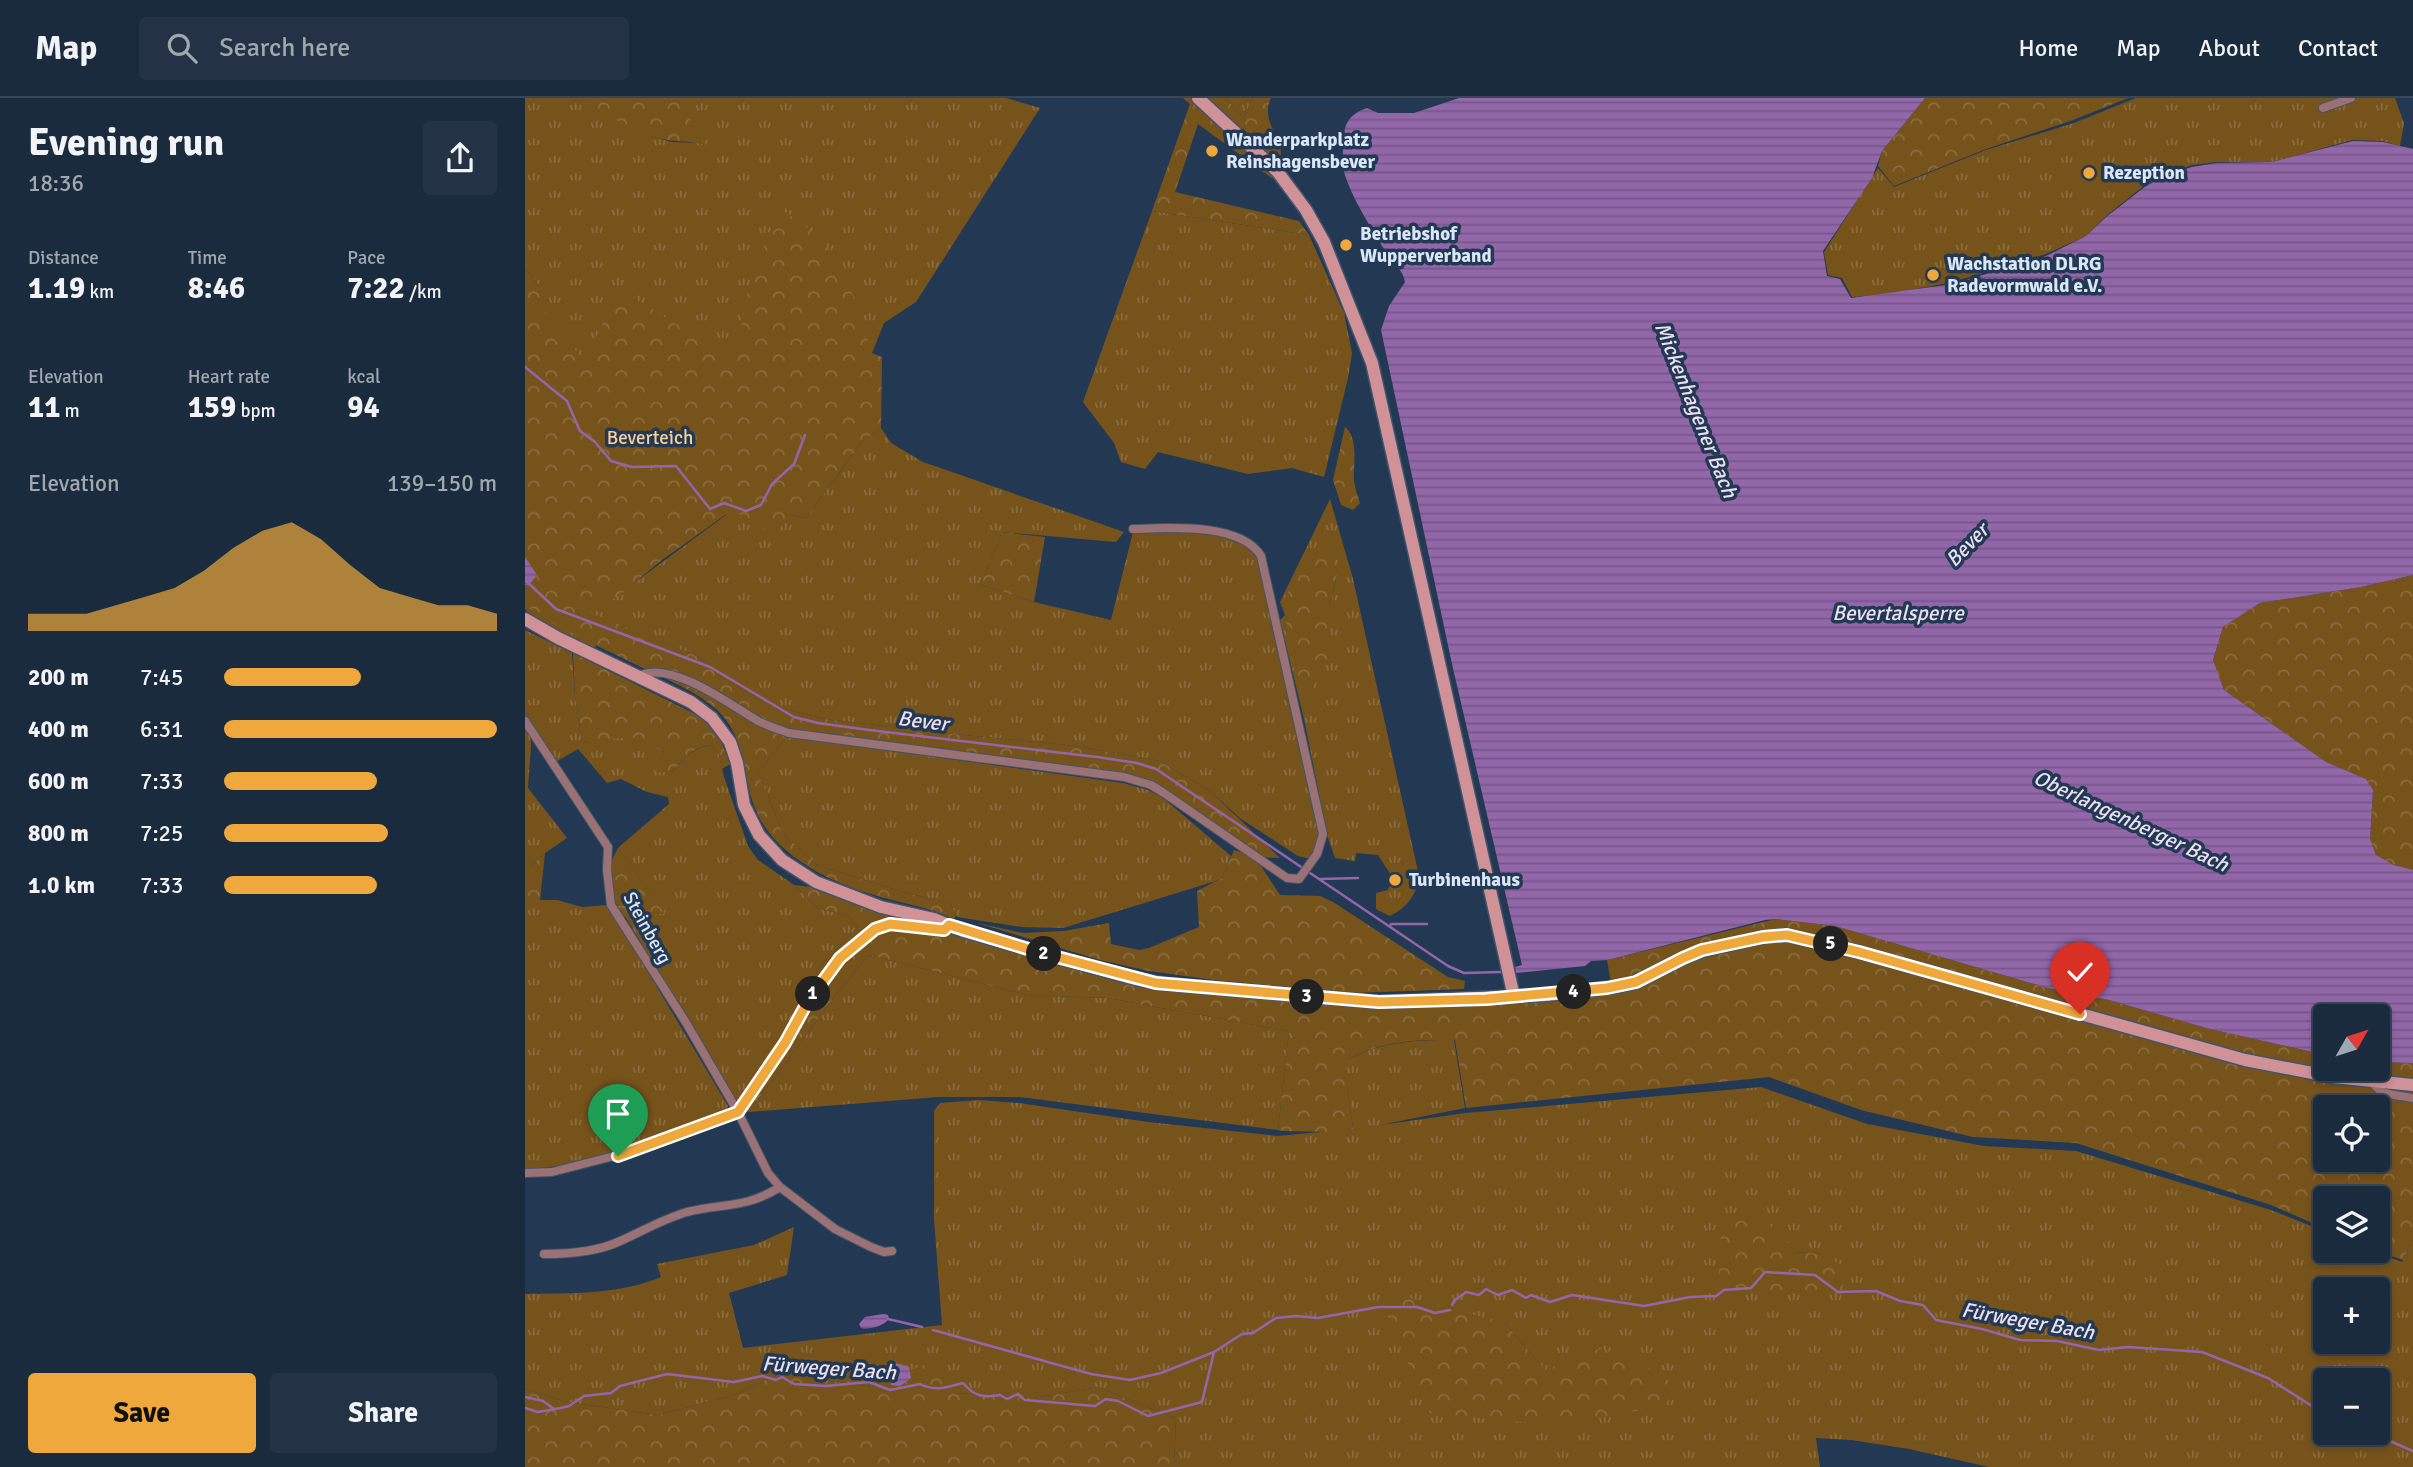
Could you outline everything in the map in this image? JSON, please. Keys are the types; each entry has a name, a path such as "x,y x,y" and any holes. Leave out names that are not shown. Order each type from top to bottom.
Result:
{"street":[{"path":"1198,98 1277,171 1307,210 1324,242 1373,363 1514,997"},
{"path":"2323,108 2351,98"},
{"path":"641,678 654,671 678,678 719,695 758,721 789,733 1124,777 1151,785 1287,878 1297,880 1311,864 1320,848 1323,834 1261,556 1250,544 1219,532 1169,528 1133,529"},
{"path":"525,619 691,702 722,730 733,749 742,796 752,823 767,845 782,860 816,882 881,907 934,919 1038,952 1156,983 1366,1002 1514,997 1621,986 1636,982 1702,950 1763,937 1787,935 1848,948 2245,1060 2313,1072"},
{"name":"Steinberg","path":"525,721 608,847 607,870 611,905 738,1112 768,1173 780,1187 835,1229 884,1252 893,1251"},
{"path":"525,1173 552,1172 618,1156 738,1112 785,1043 807,1003 840,958 857,942 875,929 890,924 944,930 949,925"},
{"path":"2372,1082 2413,1084"},
{"path":"2372,1082 2377,1090 2385,1094 2413,1098"},
{"path":"544,1254 565,1254 615,1244 671,1217 747,1203 780,1187"}],"green space":[{"name":"Beverteich","path":"525,98 581,98 652,137 705,145 677,98 1006,98 1040,108 916,302 884,323 872,353 871,423 789,515 806,518 861,443 881,428 891,443 923,462 1124,532 1116,542 1002,532 981,585 1034,602 1111,620 1133,532 1211,533 1249,546 1260,561 1320,830 1318,848 1311,859 1298,856 1241,819 1210,791 1160,761 1076,746 825,719 769,705 718,675 699,657 605,619 595,648 538,622 525,609 525,309 580,356 538,304 540,287 525,268","holes":["716,511 726,515 630,586"]},
{"path":"581,98 677,98 707,146 644,134"},
{"path":"1183,98 1194,98 1271,172 1273,179 1198,124 1175,192 1299,221 1309,235 1152,211 1190,104"},
{"path":"1203,98 1225,98 1244,118 1252,98 1271,98 1268,115 1281,151 1280,158 1273,161"},
{"path":"1225,98 1252,98 1244,118"},
{"path":"1925,98 2128,98 2073,120 1986,149 1894,186 1878,166 1882,151"},
{"path":"2136,98 2395,98 2404,123 2400,146 2382,141 2352,140 2272,162 2216,162 2192,165 2169,173 2145,185 2086,236 2046,254 1953,282 1889,294 1852,297 1842,278 1828,275 1824,252 1878,168 1894,187 1986,150 2074,123"},
{"name":"Beverteich","path":"780,209 801,223 831,253 850,288 872,353 882,357 881,428 861,443 806,518 789,515 775,535 732,510 662,560 617,597 589,612 699,657 718,675 769,705 825,719 1076,746 1160,761 1210,791 1280,858 1255,857 1280,895 1320,896 1333,902 1448,977 1465,981 1464,989 1353,993 1214,980 1149,971 1100,960 977,923 1023,933 1064,931 1109,923 1111,944 1139,950 1149,948 1199,927 1197,891 1222,878 1234,850 1252,855 1164,793 1124,777 789,735 758,772 783,833 817,865 906,893 950,903 956,915 954,919 832,880 797,859 768,832 752,801 734,734 716,709 683,687 585,640 525,606 525,585 529,585 537,574 525,557 525,268 540,287 539,304 584,361 620,289 734,360 752,273"},
{"path":"1152,211 1309,235 1344,313 1352,353 1324,477 1292,468 1248,474 1158,452 1145,469 1121,462 1114,443 1083,402"},
{"path":"1345,427 1354,445 1354,481 1360,503 1353,510 1341,505 1333,480"},
{"path":"1330,499 1353,579 1419,876 1410,900 1390,916 1376,909 1376,893 1388,890 1390,885 1400,885 1400,875 1391,875 1378,855 1356,853 1355,861 1335,858 1328,838 1304,719 1280,620 1285,615 1280,602","holes":["1337,575 1330,605 1330,654 1285,629 1287,615"]},
{"path":"1002,532 1045,537 1034,602 981,585"},
{"path":"1332,554 1337,575 1330,605 1330,654 1312,689 1300,695 1285,629 1287,615 1284,600 1307,556"},
{"path":"2413,575 2413,870 2394,865 2376,855 2370,839 2373,791 2366,779 2326,762 2224,690 2213,661 2223,627 2260,603 2361,587"},
{"path":"525,630 572,653 582,742 632,736 664,752 656,772 672,772 694,751 711,745 719,755 748,846 758,860 794,885 818,908 848,916 858,927 821,965 780,1039 738,1101 733,1097 625,916 664,913 618,848 669,804 668,797 647,792 621,779 607,783 578,749 554,763 530,727 528,788 567,838 525,871"},
{"path":"573,653 701,717 719,736 730,764 722,769 719,755 711,745 694,751 672,772 655,772 664,752 632,737 582,742 575,696"},
{"path":"789,735 1123,783 1162,797 1231,856 1222,878 1216,881 1063,928 1022,927 957,917 950,903 906,893 817,865 783,833 758,772"},
{"path":"618,848 665,914 619,917 611,905 607,870"},
{"path":"545,853 540,900 525,900 525,871"},
{"path":"794,885 812,887 859,906 929,925 891,920 875,925 859,935 828,967 784,1038 780,1039 821,965 858,927 848,916 818,908"},
{"path":"525,900 557,900 582,907 608,905 728,1106 726,1112 601,1156 550,1167 525,1169"},
{"path":"1776,919 1835,926 2048,988 2109,1000 2210,1029 2313,1052 2313,1082 2391,1082 2391,1062 2413,1063 2413,1239 2403,1260 2390,1256 2390,1186 2313,1186 2313,1223 2271,1205 2076,1143 1973,1137 1861,1110 1769,1077 1466,1108 1455,1040 1413,1041 1360,1053 1347,1060 1347,1086 1353,1129 1333,1132 1283,1131 1278,1130 1289,1031 1107,998 1027,995 869,955 835,996 749,1112 745,1109 842,960 864,939 891,927 953,934 1156,989 1365,1007 1460,1007 1613,994 1607,960"},
{"path":"869,955 1027,995 1107,998 1289,1031 1278,1130 1020,1097 938,1097 749,1112 835,996"},
{"path":"1454,1040 1465,1108 1380,1125 1466,1113 1761,1087 1867,1124 1984,1146 2076,1151 2271,1210 2313,1227 2313,1263 2390,1263 2390,1258 2402,1262 2413,1239 2413,1467 1989,1467 1909,1449 1851,1440 1816,1438 1820,1467 1174,1467 1176,1419 1099,1387 1033,1398 954,1393 893,1375 872,1387 781,1373 734,1395 658,1415 567,1402 525,1389 525,1294 594,1292 645,1283 661,1277 657,1264 754,1245 794,1227 787,1275 729,1293 743,1348 942,1325 934,1219 934,1111 940,1103 978,1100 1019,1103 1148,1122 1278,1136 1353,1129 1347,1086 1347,1060 1386,1045","holes":["1794,1252 1825,1254 1718,1293","1385,1311 1505,1323 1545,1370"]},
{"path":"1747,1217 1780,1226 1794,1252 1825,1254 1845,1268 1842,1293 1718,1293 1721,1230"},
{"path":"1406,1297 1505,1323 1545,1370 1601,1348 1667,1378 1671,1395 1665,1405 1560,1426 1430,1413 1385,1311 1387,1307"},
{"path":"928,1364 954,1393 1033,1398 1099,1387 1176,1419 1174,1467 525,1467 525,1389 567,1402 658,1415 734,1395 781,1373 872,1387 893,1375"},
{"path":"1800,1458 1802,1467 1761,1467"}],"water":[{"name":"Bevertalsperre","path":"1459,98 1925,98 1882,151 1872,178 1823,251 1827,276 1840,279 1851,298 1953,284 2046,256 2086,236 2146,186 2169,174 2192,167 2216,163 2272,162 2353,141 2383,142 2413,149 2413,575 2361,587 2260,603 2223,627 2213,660 2224,690 2326,762 2366,779 2373,790 2370,839 2376,855 2394,865 2413,870 2413,1063 2391,1062 2391,1004 2313,1004 2313,1052 2210,1029 2109,1000 2048,988 1835,926 1776,919 1607,960 1591,961 1585,966 1516,973 1515,967 1522,965 1452,664 1381,330 1389,306 1405,282 1357,203 1343,166 1344,132 1355,114 1367,108 1378,113 1414,113"},
{"path":"525,557 537,575 529,585 525,585"},
{"path":"888,1315 889,1319 883,1324 861,1328 859,1324 865,1317"},
{"path":"896,1363 909,1367 911,1378 900,1386 891,1385 890,1369"}],"waterway":[{"path":"525,367 567,401 580,431 595,442 611,461 632,467 676,466 710,509 724,503 746,511 761,505 772,484 794,464 805,435"},
{"name":"Bever","path":"525,580 556,609 710,667 794,717 869,730 1097,757 1156,769 1448,966 1464,973 1501,972"},
{"name":"Bever","path":"1320,879 1358,878"},
{"path":"1390,926 1427,924"},
{"name":"Fürweger Bach","path":"1452,1305 1466,1292 1479,1295 1486,1289 1498,1295 1512,1290 1526,1298 1531,1295 1550,1302 1572,1295 1644,1306 1690,1297 1716,1296 1724,1290 1751,1288 1765,1272 1815,1275 1838,1292 1876,1291 1900,1301 1923,1305 1936,1320 2020,1340 2057,1341 2099,1350 2128,1347 2202,1352 2268,1378 2313,1407"},
{"name":"Fürweger Bach","path":"525,1408 538,1412 561,1408 584,1396 611,1393 620,1386 667,1374 734,1382 762,1376 776,1380 782,1377 794,1384 826,1386 869,1382 890,1390 920,1384 936,1388 963,1383 979,1395 1000,1395 1007,1399 1018,1394 1025,1400 1095,1406 1106,1399 1118,1401 1148,1416 1202,1402 1214,1352 1242,1334 1253,1333 1276,1318 1318,1318 1378,1307 1417,1307 1435,1313 1450,1310"},
{"path":"888,1319 922,1327"},
{"path":"933,1330 1091,1374 1130,1380 1161,1373 1214,1352"},
{"path":"525,1397 543,1401 554,1409"},
{"name":"Fürweger Bach","path":"2390,1441 2413,1451"}],"place":[{"name":"Wanderparkplatz Reinshagensbever","path":"1212,151"},
{"name":"Rezeption","path":"2089,173"},
{"name":"Betriebshof Wupperverband","path":"1346,245"},
{"name":"Wachstation DLRG Radevormwald e.V.","path":"1933,275"},
{"name":"Turbinenhaus","path":"1395,880"}],"route":[{"path":"618,1156 738,1112 785,1043 807,1003 840,958 875,929 890,924 944,930 949,925 1156,983 1353,1002 1486,999 1621,986 1636,982 1702,950 1763,937 1787,935 1859,952 2080,1014"}],"water label":[{"name":"Mickenhagener Bach","path":"1696,410"},
{"name":"Oberlangenberger Bach","path":"2131,821"}]}
